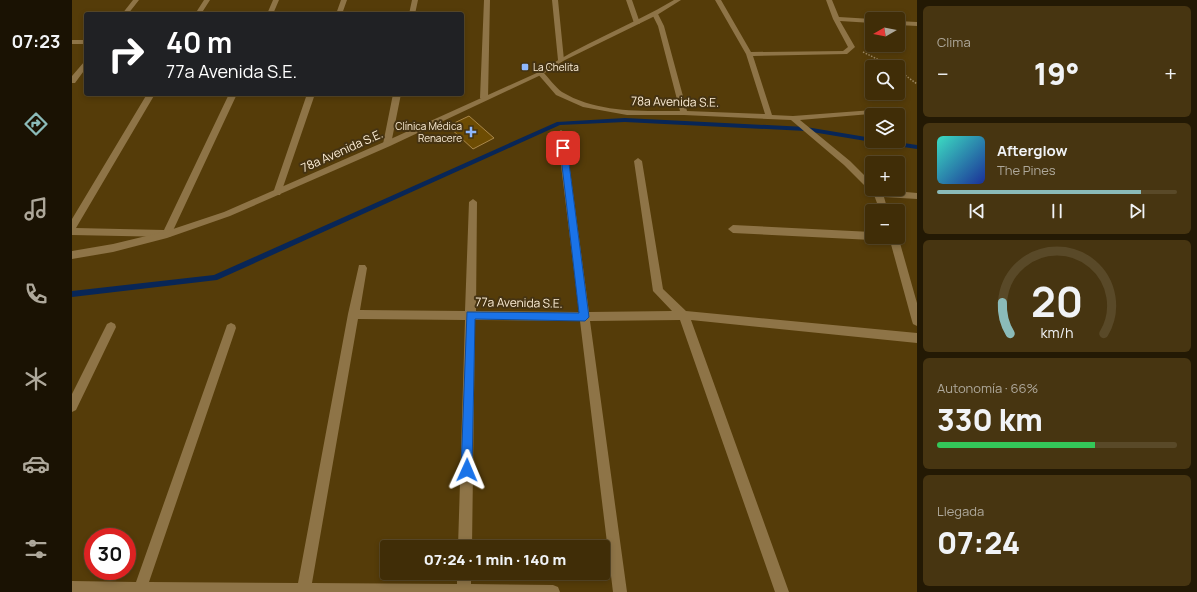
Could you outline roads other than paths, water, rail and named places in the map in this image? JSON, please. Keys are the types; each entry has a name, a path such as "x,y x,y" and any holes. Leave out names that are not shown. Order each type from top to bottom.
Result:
{"street":[{"path":"127,12 136,0"},
{"path":"199,12 207,0"},
{"path":"271,12 276,0"},
{"path":"340,12 344,0"},
{"path":"412,12 415,0"},
{"path":"484,98 486,0"},
{"path":"554,0 561,60"},
{"path":"629,0 637,23"},
{"path":"540,72 561,60 655,14 678,0"},
{"path":"718,0 749,54 769,116"},
{"path":"749,54 845,53 852,47 836,19 829,0"},
{"path":"655,14 661,26 684,113"},
{"path":"836,19 865,21"},
{"path":"905,23 917,24"},
{"path":"72,42 84,42"},
{"path":"72,81 84,66"},
{"name":"78a Avenida S.E.","path":"72,255 113,248 168,234 227,214 387,144 540,72 559,93 586,106 627,113 684,113 792,118 865,112"},
{"path":"72,227 150,96"},
{"path":"72,231 168,234 232,96"},
{"path":"277,193 310,96"},
{"path":"387,144 397,96"},
{"path":"792,118 847,163 865,180"},
{"path":"561,133 620,592"},
{"path":"638,161 658,291 684,315 782,592"},
{"path":"905,194 917,196"},
{"path":"465,540 473,202"},
{"path":"733,229 865,236"},
{"path":"896,244 917,321"},
{"path":"303,591 362,268"},
{"name":"77a Avenida S.E.","path":"353,314 585,317 684,315 917,338"},
{"path":"72,406 111,327"},
{"path":"140,590 231,328"},
{"path":"464,580 464,592"},
{"path":"72,588 140,590 553,592"}],"waterway":[{"path":"72,294 215,278 559,123 625,120 806,129 865,139"},
{"path":"905,145 917,147"}],"place":[{"name":"La Chelita","path":"525,67"},
{"name":"Clínica Médica Renacere","path":"471,132"}]}
